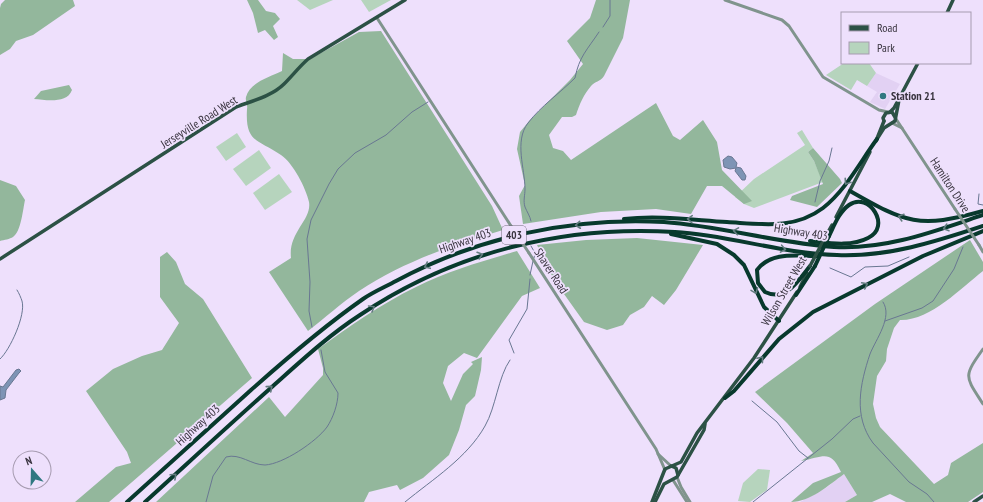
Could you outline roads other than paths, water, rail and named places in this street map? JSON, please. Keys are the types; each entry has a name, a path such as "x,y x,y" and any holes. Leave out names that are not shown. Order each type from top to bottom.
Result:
{"highway":[{"path":"599,222 630,219 670,218 775,225 801,219 812,215 833,199 877,138"},
{"path":"850,191 893,214 918,221 940,222 983,211"},
{"path":"756,235 835,244 859,241 874,234 878,227 879,222 875,211 872,207 862,203 849,205 828,235 815,266 796,295"},
{"name":"Highway 403","path":"127,502 311,337 365,298 420,269 477,246 527,232 599,222 666,223 836,247 874,246 906,240 983,215"},
{"name":"Highway 403","path":"145,502 323,342 361,314 418,280 474,257 531,241 605,232 639,230 678,232 799,252 837,255 872,254 909,249 983,226"},
{"path":"725,398 734,391 779,338 813,312 923,256 983,231"},
{"path":"605,232 680,235 726,248 744,265 758,299 764,308 779,321"},
{"path":"810,266 789,291 779,296 764,292 758,283 757,270 766,260 780,256 837,255"}],"main road":[{"name":"Jerseyville Road West","path":"0,259 236,107 264,97 278,88 308,59 405,0"},
{"path":"947,12 953,0"},
{"path":"895,118 889,112 900,98 917,64"},
{"path":"895,118 900,98"},
{"name":"Wilson Street West","path":"671,466 681,462 697,433 725,398 796,295 810,266 828,235 877,138 884,119 889,112"},
{"name":"Wilson Street West","path":"877,138 884,128 891,124 895,118"},
{"path":"884,119 891,124"},
{"name":"Wilson Street West","path":"678,476 704,430 705,424"},
{"path":"671,466 676,468 678,476 664,484 654,502 665,471 671,466"},
{"path":"665,471 666,478 673,480"},
{"path":"974,502 983,496"}],"street":[{"path":"725,0 782,20 789,26 823,77 878,110 889,112"},
{"name":"Shaver Road","path":"377,18 658,454 665,471"},
{"path":"878,110 884,119"},
{"name":"Hamilton Drive","path":"895,118 983,252"},
{"path":"891,124 902,128"},
{"path":"983,349 971,366 968,376 971,386 983,404"},
{"name":"Shaver Road","path":"658,454 671,466"},
{"path":"678,476 681,487 690,502"},
{"path":"673,480 687,502"}],"water":[{"path":"728,156 732,157 737,163 736,167 741,168 746,176 745,180 742,180 735,171 736,168 730,169 724,167 723,160"},
{"path":"19,369 21,371 6,390 5,398 0,400 0,386 3,387 16,370"}],"waterway":[{"path":"603,27 610,16 610,0"},
{"path":"531,221 524,202 525,181 521,155 524,130 539,111 575,78 581,59 599,32"},
{"path":"312,327 309,311 310,282 307,239 311,220 329,184 338,169 355,153 386,135 412,112 428,102"},
{"path":"815,202 820,181 829,161 832,148"},
{"path":"979,194 978,204 983,205"},
{"path":"531,246 535,253 534,258"},
{"path":"885,321 922,308 933,301 954,269 963,247"},
{"path":"830,268 851,277 865,267 888,266 909,257"},
{"path":"530,275 533,261"},
{"path":"514,353 509,340 527,309 530,279"},
{"path":"0,359 8,348 22,315 22,301 17,290"},
{"path":"883,302 886,308 885,321 870,354 861,388 860,400 863,422 873,443 909,482 927,494 934,502"},
{"path":"206,502 213,476 226,457 231,456 241,458 265,465 272,464 281,461 299,451 315,439 327,427 335,411 338,393 325,372 321,350"},
{"path":"405,502 449,467 478,438 489,418 503,375 510,360"},
{"path":"752,401 777,422 799,451 808,458"},
{"path":"753,502 832,439 853,419 860,416"}],"place":[{"name":"Station 21","path":"883,96"}]}
